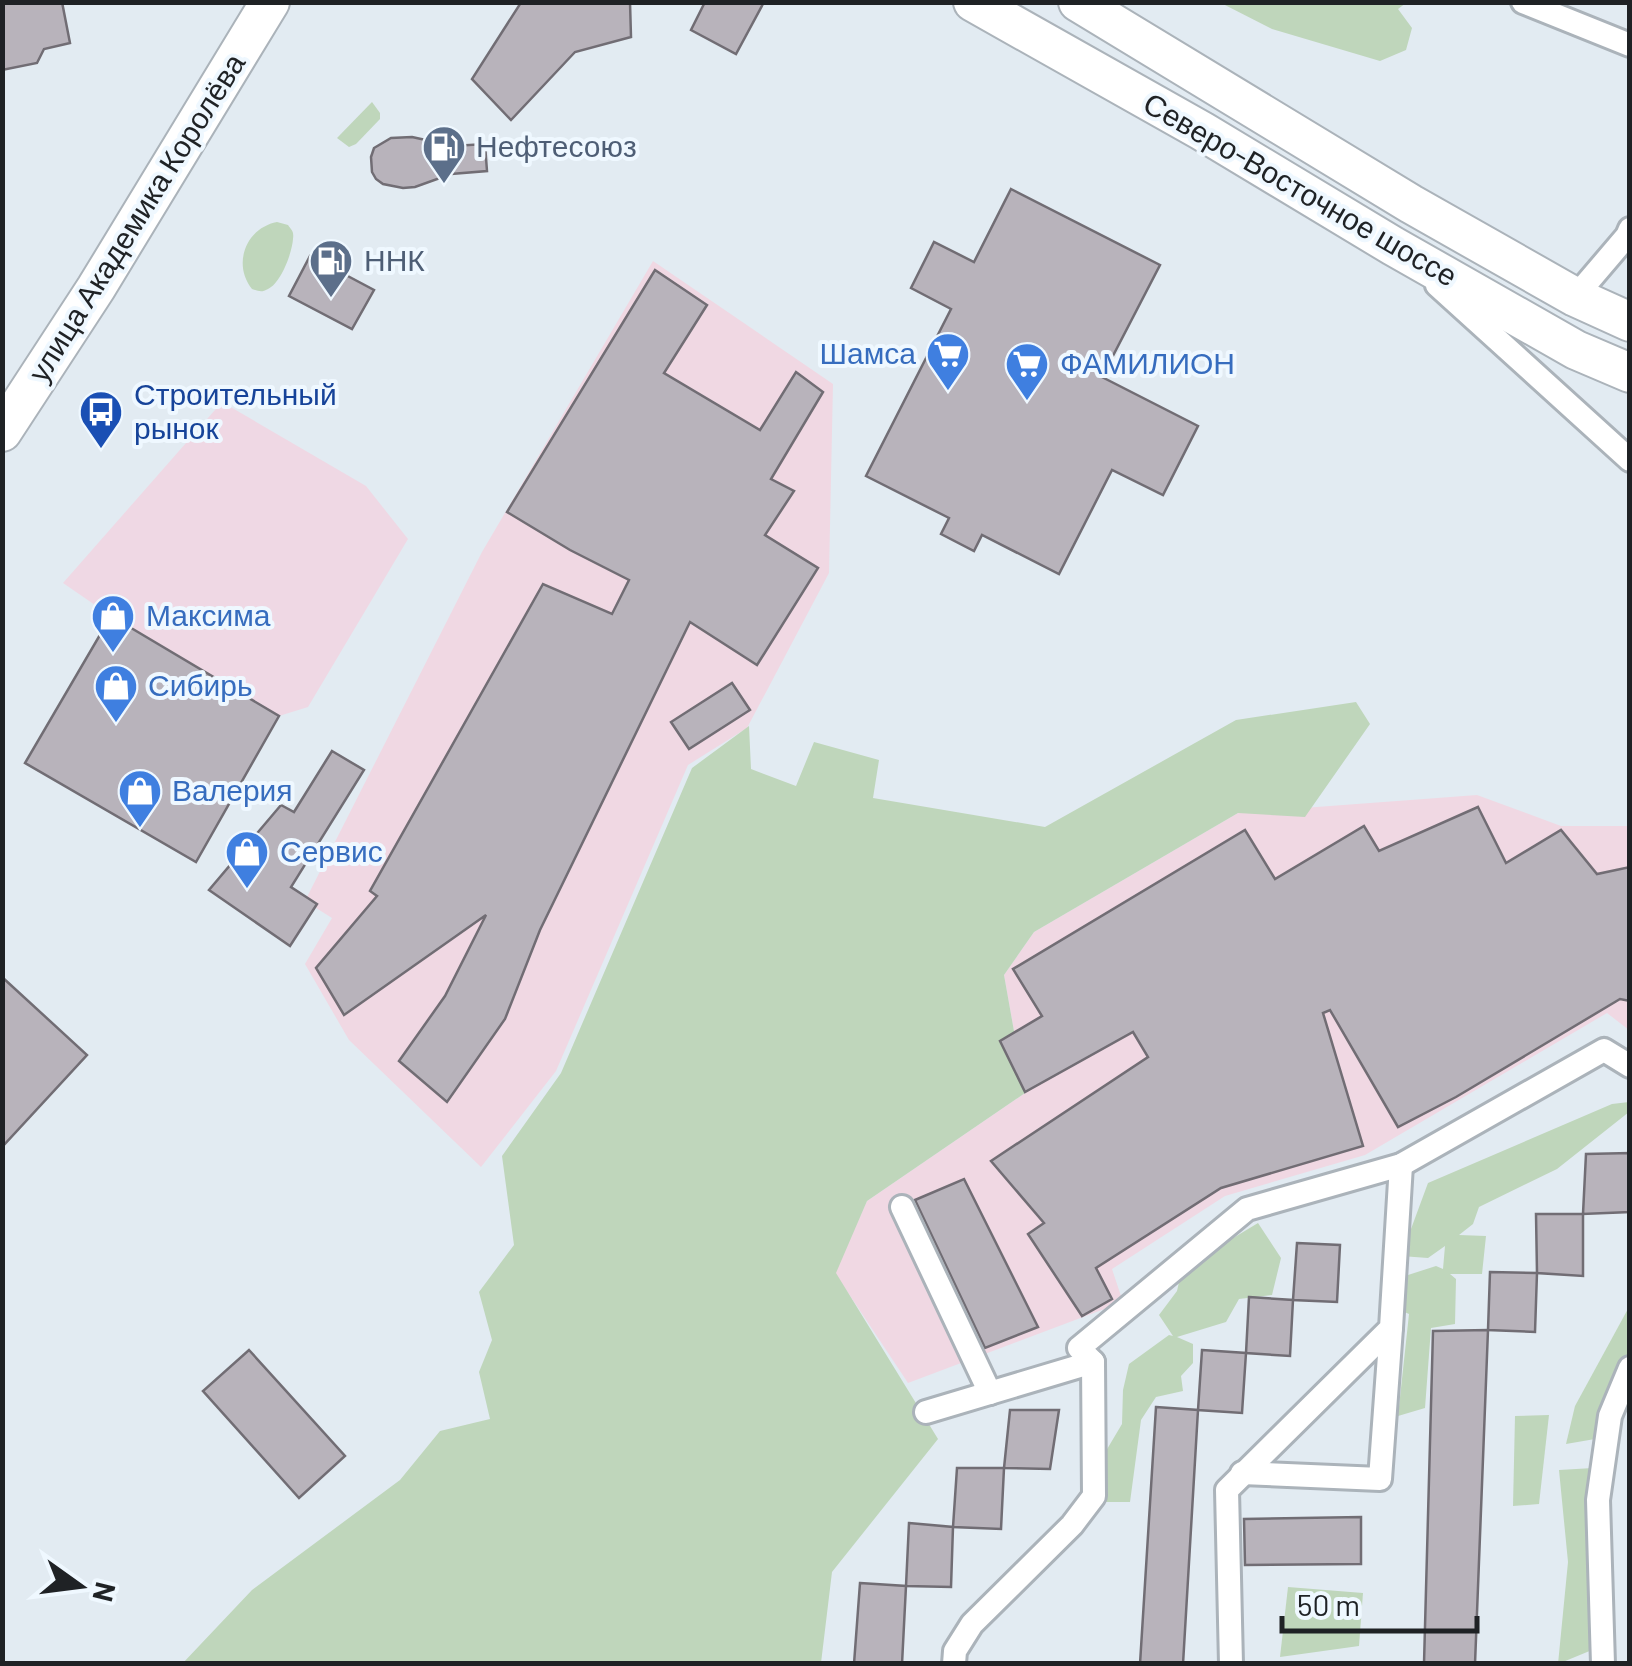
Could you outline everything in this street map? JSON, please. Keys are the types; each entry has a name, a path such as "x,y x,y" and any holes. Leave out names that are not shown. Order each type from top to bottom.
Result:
{"main road":[{"name":"улица Академика Королёва","path":"2,432 96,288 270,2"},
{"name":"Северо-Восточное шоссе","path":"973,2 1576,350 1630,373"},
{"name":"Северо-Восточное шоссе","path":"1078,2 1412,204 1575,298 1630,322"}],"street":[{"path":"1523,2 1630,45"},
{"path":"1575,298 1630,229"},
{"path":"1394,246 1630,460"},
{"path":"954,1664 955,1651 972,1624 1072,1525 1094,1496 1093,1362 1079,1348 1247,1209 1401,1165 1604,1050 1630,1066"},
{"path":"1242,1473 1380,1479 1401,1165"},
{"path":"902,1207 990,1393"},
{"path":"1231,1664 1227,1490 1391,1328"},
{"path":"926,1412 1093,1362"},
{"path":"1602,1664 1598,1500 1630,1368"}],"shaded area":[{"path":"653,261 833,384 829,573 747,728 688,765 556,1071 481,1167 349,1040 305,964 332,918 305,901 482,552"},
{"path":"222,402 366,486 408,539 308,707 279,716 63,583"},
{"path":"1477,795 1561,826 1629,826 1629,1030 1607,1013 1365,1155 1225,1196 1112,1269 1123,1302 908,1383 835,1273 867,1201 1025,1093 1004,975 1034,932 1238,813"}],"green space":[{"path":"1221,3 1406,3 1398,9 1412,28 1406,50 1380,61 1272,29"},
{"path":"372,102 380,119 349,147 337,138"},
{"path":"277,222 288,225 293,233 288,259 273,286 262,291 252,289 243,269 245,248 257,231"},
{"path":"1356,702 1370,724 1305,817 1238,813 1034,932 1004,975 1025,1093 867,1201 836,1273 938,1439 832,1572 821,1663 182,1664 252,1590 400,1480 440,1431 490,1419 479,1372 492,1340 479,1292 514,1245 502,1156 561,1073 692,768 749,726 751,769 796,786 814,742 879,760 873,798 1045,827 1236,720"},
{"path":"1629,1102 1629,1112 1557,1169 1479,1207 1473,1224 1459,1235 1486,1236 1482,1274 1450,1274 1456,1279 1455,1324 1431,1328 1425,1408 1398,1416 1409,1314 1400,1310 1408,1275 1436,1266 1443,1269 1445,1246 1428,1258 1401,1256 1428,1183 1612,1104"},
{"path":"1258,1223 1281,1258 1272,1295 1239,1299 1226,1322 1177,1337 1193,1344 1193,1363 1181,1376 1183,1391 1156,1397 1141,1420 1130,1502 1104,1502 1100,1461 1122,1424 1129,1364 1173,1336 1159,1315 1177,1291 1182,1269"},
{"path":"1629,1307 1629,1354 1595,1439 1566,1444 1575,1406"},
{"path":"1549,1415 1539,1504 1513,1506 1515,1416"},
{"path":"1593,1468 1592,1650 1558,1664 1568,1562 1559,1470"},
{"path":"1288,1587 1363,1593 1359,1646 1280,1657"}],"building":[{"path":"2,2 62,2 70,43 44,49 37,63 2,70"},
{"path":"630,2 631,37 575,52 511,120 472,79 520,4"},
{"path":"705,2 764,2 736,54 691,30"},
{"path":"412,137 453,146 485,144 487,171 451,174 403,188 376,179 371,157 374,148 391,138"},
{"name":"ФАМИЛИОН","path":"1011,189 1160,265 1102,377 1198,426 1163,495 1112,470 1059,574 982,535 974,551 941,534 949,518 866,476 951,309 911,288 934,242 974,262"},
{"path":"310,256 374,290 352,329 289,296"},
{"path":"655,270 707,305 664,373 760,430 796,372 823,392 771,479 794,491 765,535 818,568 757,665 690,622 540,930 505,1019 447,1102 399,1061 445,996 486,915 344,1015 316,968 377,896 370,891 543,584 612,614 629,580 507,512"},
{"path":"111,616 279,716 196,862 25,763"},
{"path":"732,683 750,710 689,749 671,722"},
{"path":"332,751 364,770 291,887 317,904 290,946 209,890 281,805 294,812"},
{"path":"1478,807 1506,863 1561,830 1597,874 1630,867 1630,1001 1620,999 1398,1127 1330,1010 1323,1013 1363,1146 1221,1188 1096,1268 1112,1299 1082,1316 1028,1234 1044,1223 991,1161 1148,1057 1133,1032 1025,1092 1000,1041 1042,1016 1013,969 1245,830 1275,879 1364,826 1379,851"},
{"path":"2,977 87,1055 2,1147"},
{"path":"1630,1153 1630,1212 1583,1214 1586,1154"},
{"path":"964,1179 1038,1327 985,1348 915,1200"},
{"path":"1536,1214 1583,1214 1583,1276 1537,1273"},
{"path":"1297,1243 1340,1245 1337,1302 1293,1300"},
{"path":"1490,1272 1537,1273 1535,1332 1488,1330"},
{"path":"1249,1297 1293,1300 1290,1356 1246,1353"},
{"path":"1488,1330 1475,1664 1424,1664 1433,1331"},
{"path":"249,1350 345,1456 299,1498 203,1391"},
{"path":"1202,1350 1246,1353 1242,1413 1198,1410"},
{"path":"1156,1407 1198,1410 1183,1664 1140,1664"},
{"path":"1010,1410 1059,1410 1050,1469 1004,1468"},
{"path":"957,1468 1004,1468 1001,1529 953,1527"},
{"path":"1361,1517 1361,1564 1245,1565 1244,1519"},
{"path":"909,1523 953,1527 951,1587 906,1586"},
{"path":"860,1583 906,1586 902,1664 854,1664"}],"place":[{"name":"Нефтесоюз","path":"444,185"},
{"name":"ННК","path":"331,299"},
{"name":"Шамса","path":"948,392"},
{"name":"ФАМИЛИОН","path":"1027,402"},
{"name":"Строительный рынок","path":"101,450"},
{"name":"Максима","path":"113,654"},
{"name":"Сибирь","path":"116,724"},
{"name":"Валерия","path":"140,829"},
{"name":"Сервис","path":"247,890"}]}
